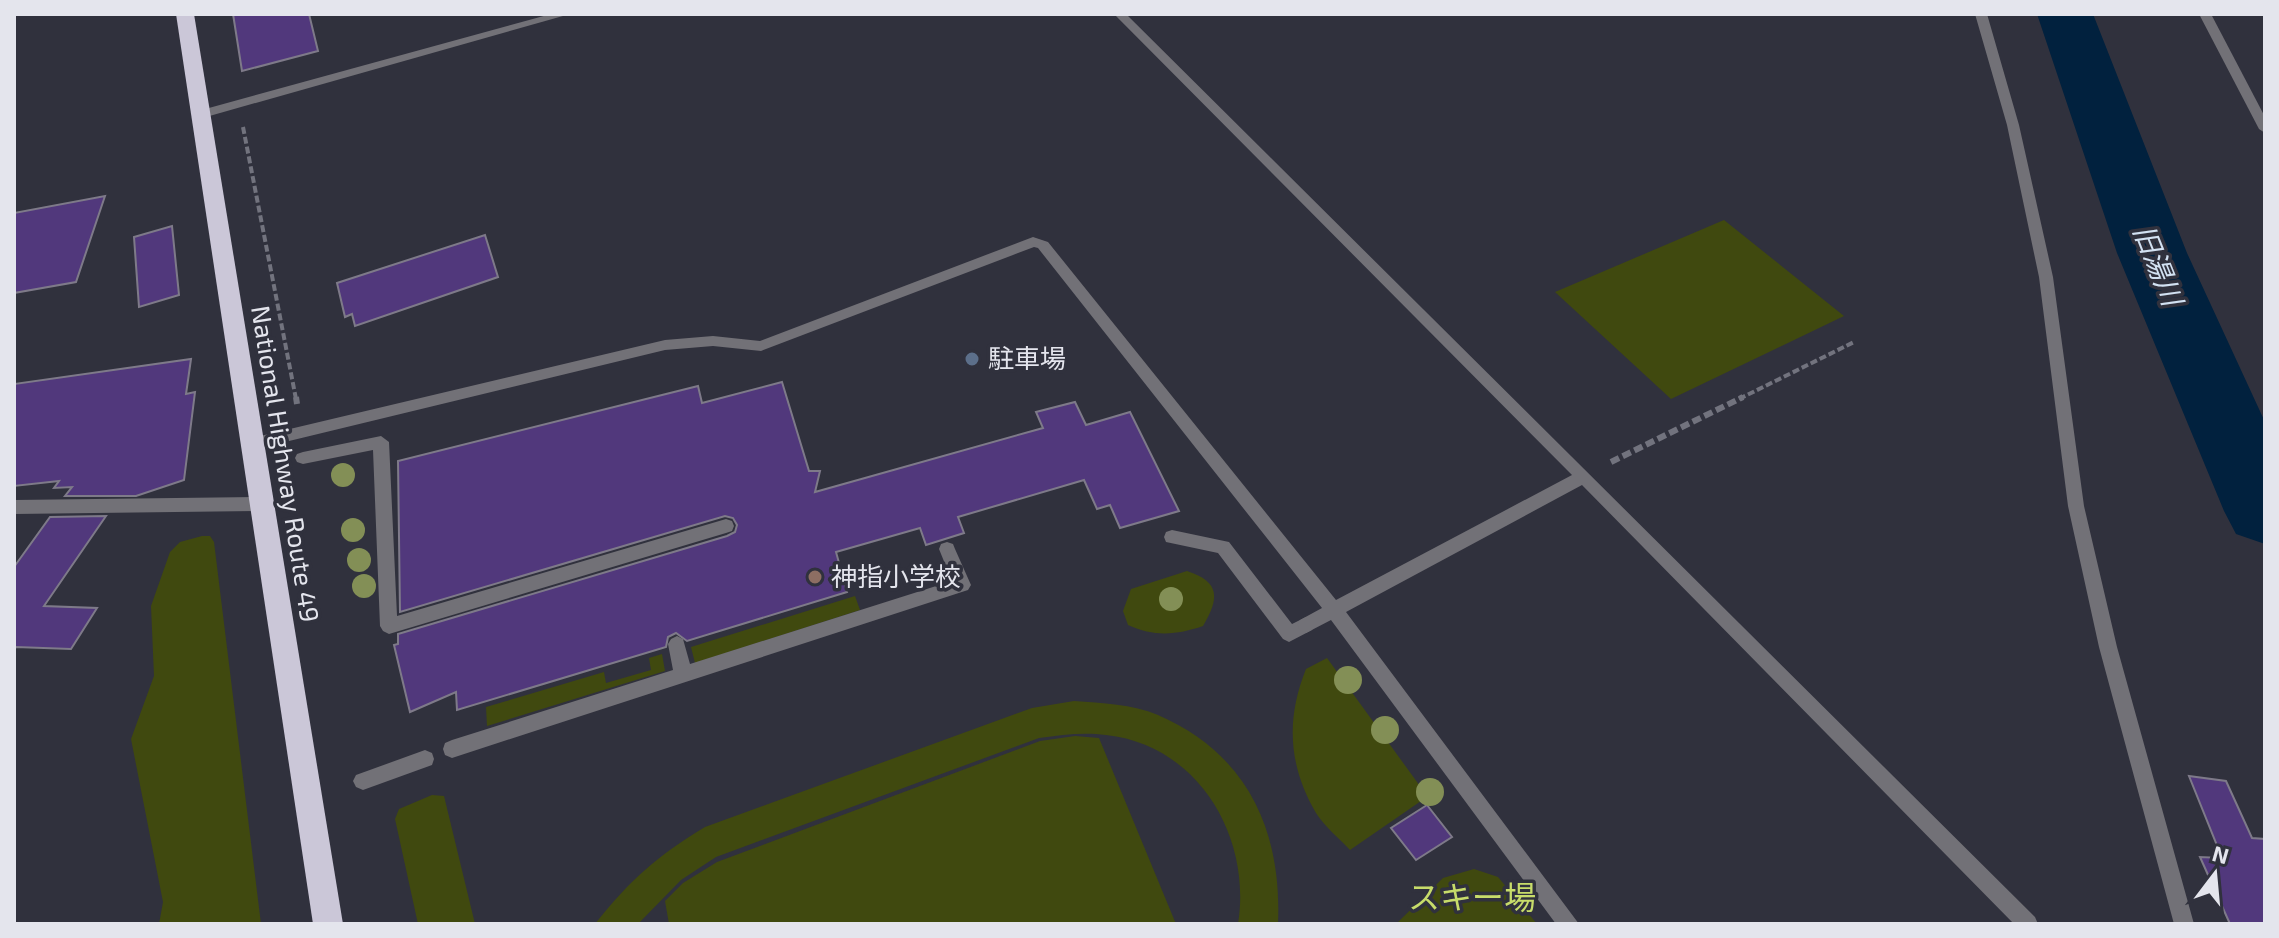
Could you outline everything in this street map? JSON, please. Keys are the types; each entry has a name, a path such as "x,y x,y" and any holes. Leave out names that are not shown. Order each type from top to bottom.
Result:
{"highway":[{"name":"National Highway Route 49","path":"185,14 328,924"}],"street":[{"path":"202,114 564,14"},
{"path":"1120,14 2028,924"},
{"path":"1981,14 2013,125 2046,277 2076,506 2108,647 2184,924"},
{"path":"2205,14 2265,129"},
{"path":"252,444 665,345 713,341 761,346 1033,242 1043,245 1333,609 1569,924"},
{"path":"303,458 381,442 389,626 726,526"},
{"path":"1172,537 1223,547 1289,634 1584,476"},
{"path":"14,507 264,504"},
{"path":"452,749 962,585 947,549"},
{"path":"677,644 683,674"},
{"path":"363,781 425,759"}],"path":[{"path":"238,104 299,413"},
{"path":"1584,476 1854,342"}],"green space":[{"path":"1724,220 1844,316 1671,399 1555,292"},
{"path":"210,536 214,542 261,924 159,924 163,902 131,739 154,676 151,606 170,552 180,542"},
{"path":"1187,571 1206,580 1214,592 1212,608 1203,626 1166,633 1128,625 1123,611 1131,589"},
{"path":"855,596 860,610 695,663 691,647"},
{"path":"662,654 665,671 487,726 486,707 604,672 606,683 651,670 649,658"},
{"path":"1327,658 1425,793 1421,801 1350,850 1316,813 1295,760 1293,724 1300,688 1306,669"},
{"path":"1074,701 1127,706 1158,715 1189,731 1215,751 1237,774 1266,827 1278,890 1278,924 1238,924 1240,892 1236,860 1227,829 1212,801 1192,777 1168,757 1139,742 1089,734 1039,738 716,857 681,880 638,924 595,924 645,870 705,827 1032,708"},
{"path":"1075,736 1099,738 1176,924 669,924 665,901 683,883 717,862 1040,741"},
{"path":"432,795 444,796 475,924 418,924 395,819 399,809"},
{"name":"スキー場","path":"1474,869 1498,877 1537,924 1396,924 1443,878"}],"building":[{"path":"233,14 309,14 318,51 242,71"},
{"path":"105,196 76,282 14,293 14,213"},
{"path":"172,226 179,295 139,307 134,237"},
{"path":"485,235 498,277 355,326 352,314 345,317 337,283"},
{"path":"191,359 186,394 195,392 184,480 136,496 65,496 72,487 54,488 59,481 14,486 14,384"},
{"path":"782,382 809,471 820,471 815,492 1043,428 1036,412 1075,402 1086,425 1130,412 1179,511 1120,528 1110,505 1097,509 1084,480 958,517 964,533 926,545 920,528 836,552 847,592 687,641 676,633 668,637 666,647 457,710 456,692 410,712 394,645 398,644 398,634 727,536 735,532 737,525 733,518 725,516 400,612 398,461 698,386 702,403"},
{"path":"106,516 44,606 97,608 71,649 16,647 14,650 14,567 50,517"},
{"path":"2189,776 2226,781 2252,838 2265,839 2265,924 2230,924 2200,857 2222,858"},
{"path":"1427,805 1452,837 1416,860 1391,828"}],"waterway":[{"name":"旧湯川","path":"2065,14 2152,253 2265,511"}],"place":[{"name":"駐車場","path":"972,359"},
{"name":"神指小学校","path":"815,577"}]}
